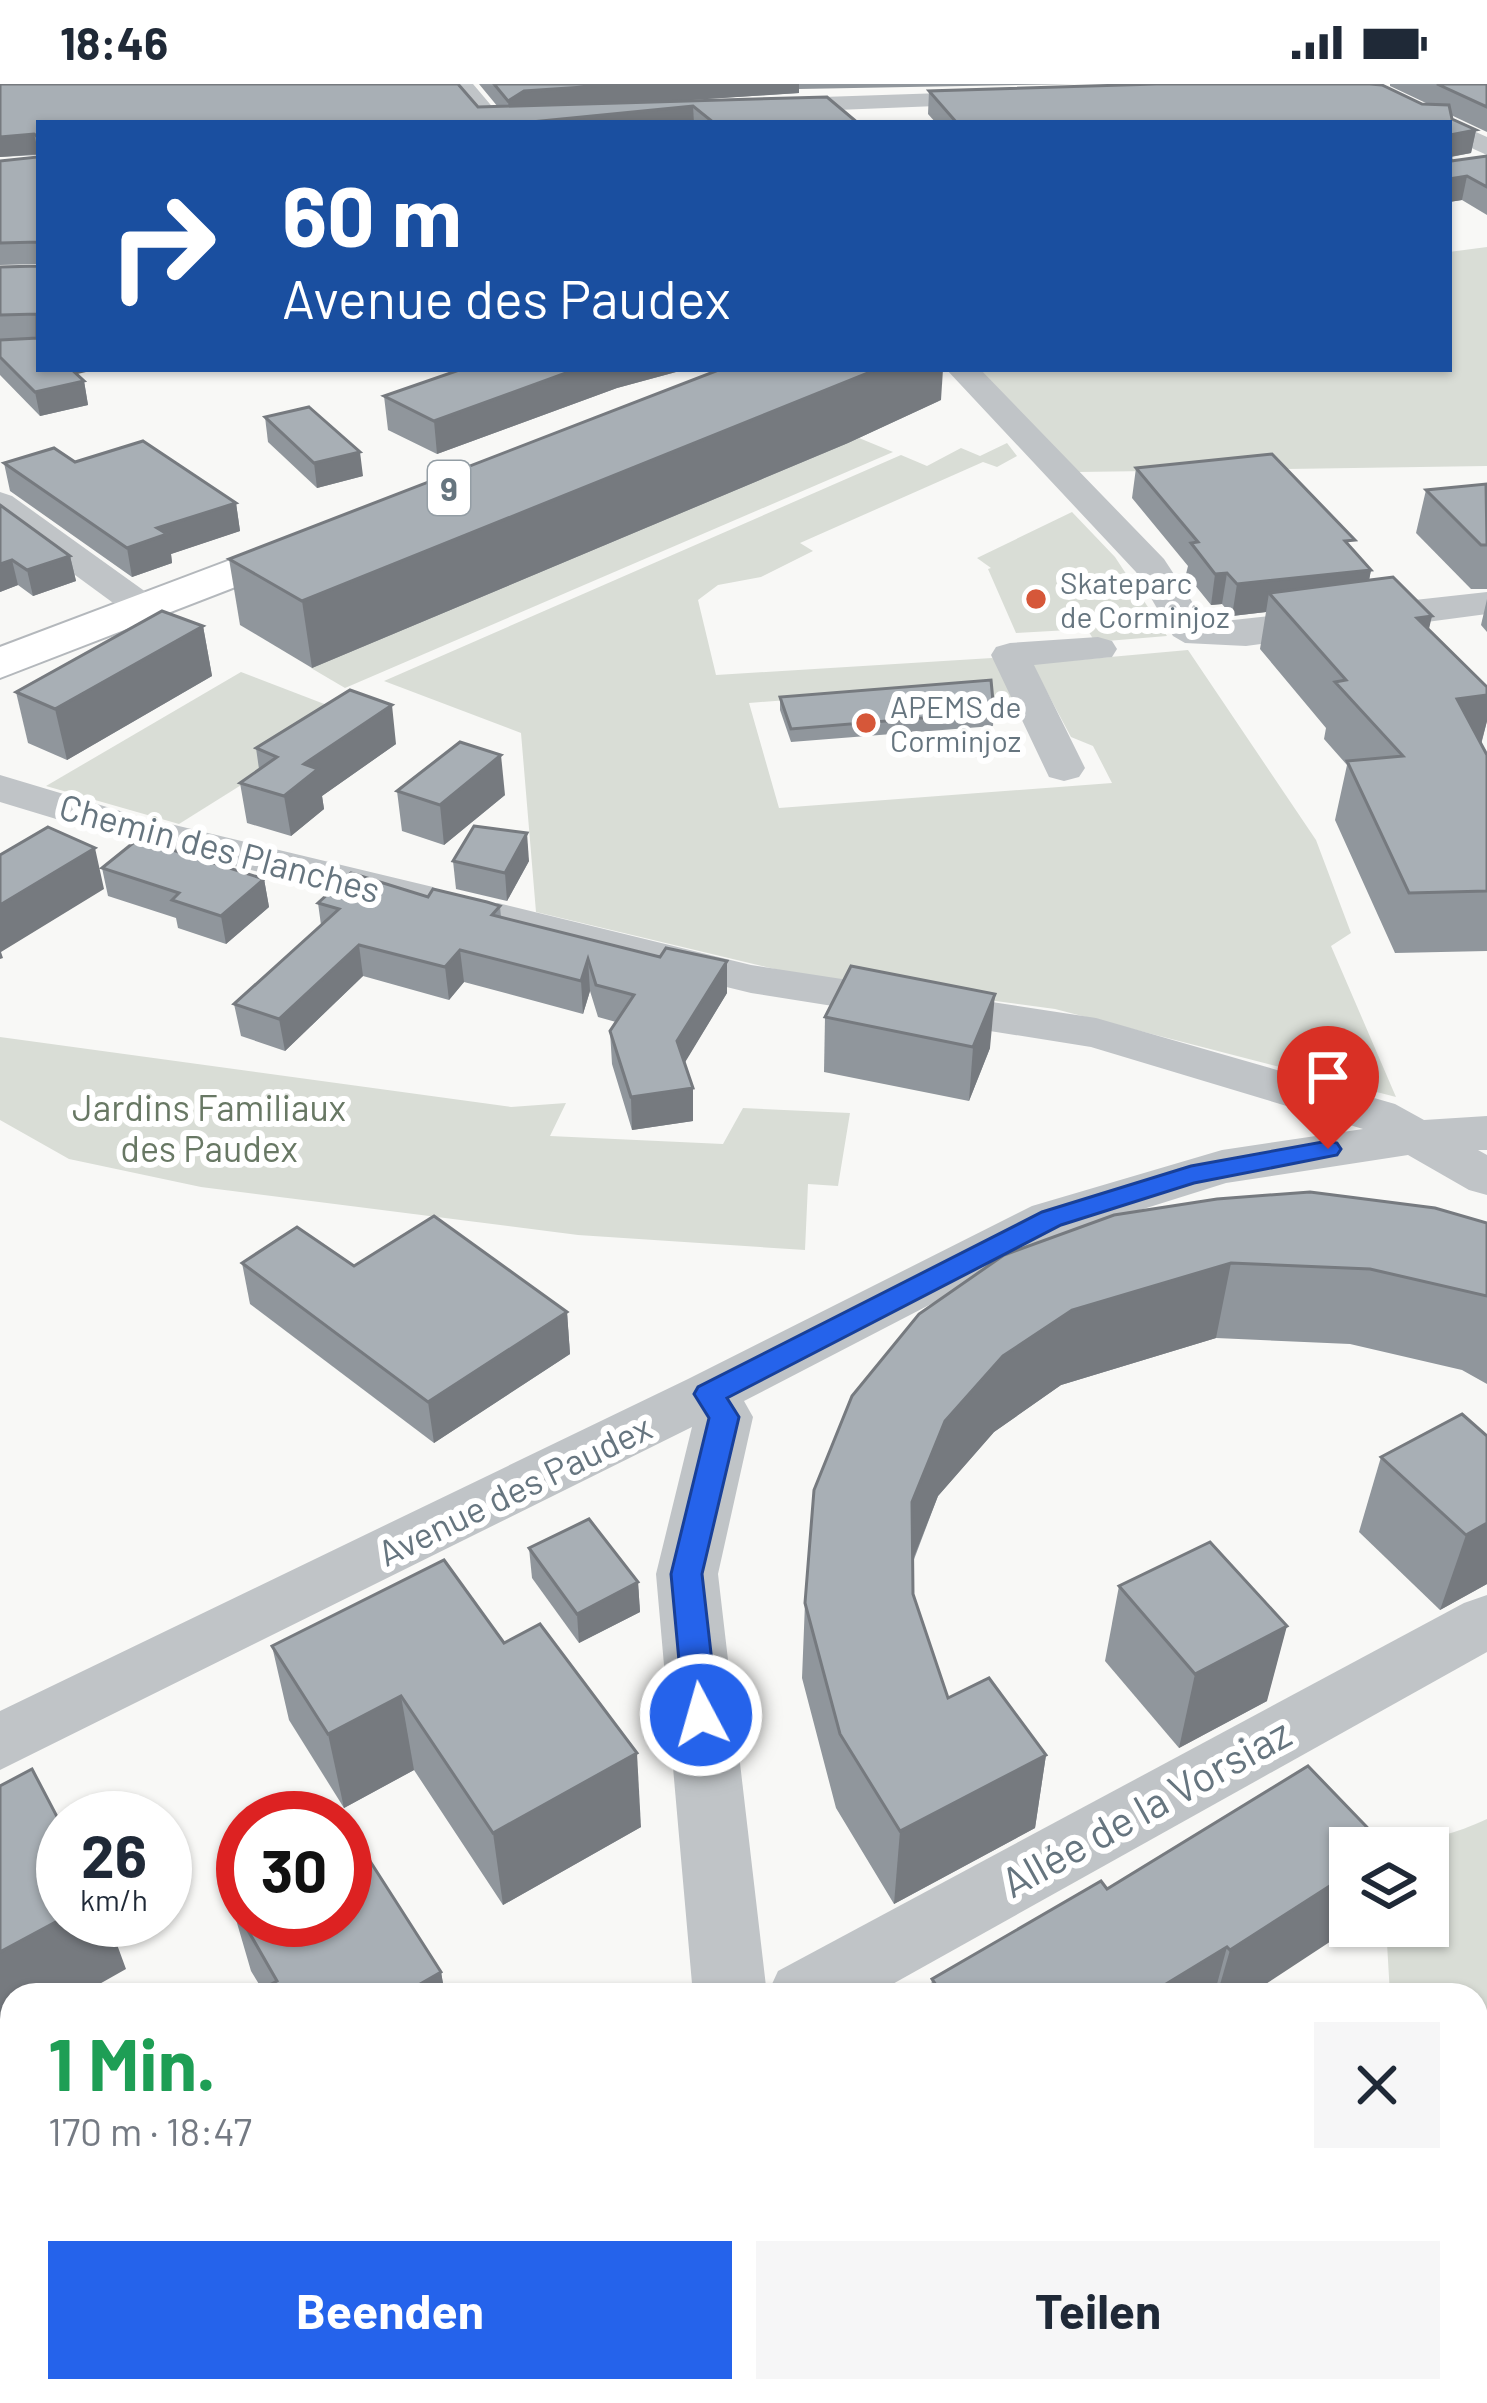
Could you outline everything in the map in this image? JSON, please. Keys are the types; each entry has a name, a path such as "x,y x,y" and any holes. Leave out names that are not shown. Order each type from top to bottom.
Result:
{"main road":[{"path":"0,664 353,526"}],"street":[{"path":"460,84 490,120"},
{"path":"748,115 1040,97"},
{"path":"1452,131 1481,160"},
{"path":"965,372 1151,567 1187,628 1214,637 1487,603"},
{"path":"0,502 144,608"},
{"path":"1064,768 1010,655 1098,649"},
{"name":"Chemin des Planches","path":"0,788 124,826 751,979 1096,1033 1377,1115 1487,1178"},
{"name":"Avenue des Paudex","path":"0,1742 708,1394 1051,1219 1160,1182 1283,1156 1487,1132"},
{"path":"708,1394 724,1417 687,1574 729,1983"},
{"name":"Allée de la Vorsiaz","path":"826,1983 1487,1621"}],"green space":[{"path":"1487,247 1487,466 1078,472 980,372 1452,372 1452,252"},
{"path":"859,438 893,452 345,688 311,668"},
{"path":"1007,443 1017,456 997,467 983,462 800,543 813,551 761,577 718,585 698,600 716,675 992,658 1003,664 1019,711 982,715 971,686 749,703 779,808 1112,783 1093,746 1071,737 1032,664 1188,650 1316,840 1351,933 1331,946 1396,1097 1055,1009 800,975 536,912 521,733 384,681 901,455 927,466 961,448 980,456"},
{"path":"1072,512 1115,557 1167,636 1095,642 1087,629 1016,633 991,568 977,558"},
{"path":"241,672 353,715 179,824 46,786"},
{"name":"Jardins Familiaux des Paudex","path":"0,1037 511,1107 566,1103 550,1136 723,1144 743,1108 850,1113 838,1186 808,1184 805,1250 578,1235 201,1187 69,1159 0,1120"},
{"path":"1487,1819 1487,1983 1389,1983 1387,1947 1449,1947 1449,1833"}],"building":[{"path":"0,84 458,84 478,107 827,97 854,120 710,120 693,106 551,120 36,120 36,136 0,137"},
{"path":"494,84 629,84 524,91 508,101"},
{"path":"1370,84 1422,104 1449,105 1452,119 1476,130 1452,135 1452,120 954,120 929,91"},
{"path":"1437,84 1487,84 1487,107"},
{"path":"1487,156 1487,187 1467,176 1452,178 1452,161"},
{"path":"36,157 36,242 0,243 0,161"},
{"path":"36,266 36,314 0,315 0,267"},
{"path":"36,338 36,372 74,372 84,381 35,392 0,357 0,340"},
{"path":"453,372 569,372 434,421 384,396"},
{"path":"713,372 871,372 302,601 229,559"},
{"path":"309,407 360,452 314,463 265,417"},
{"path":"143,441 236,503 157,528 167,534 127,548 4,463 54,448 75,462"},
{"path":"1272,454 1355,540 1345,541 1371,570 1237,584 1227,573 1215,574 1191,543 1198,542 1136,468"},
{"path":"1486,484 1487,545 1481,545 1426,490"},
{"path":"0,505 70,556 27,570 12,560 0,564"},
{"path":"1393,577 1432,616 1417,618 1487,687 1487,695 1457,699 1487,755 1487,891 1409,893 1347,761 1403,756 1335,682 1346,680 1269,593"},
{"path":"162,611 203,626 55,709 16,692"},
{"path":"991,680 994,712 791,729 780,697"},
{"path":"350,690 392,705 304,764 318,769 284,796 240,783 277,757 256,748"},
{"path":"460,742 501,755 440,805 397,791"},
{"path":"474,826 527,833 505,873 453,861"},
{"path":"48,827 95,848 0,905 0,855"},
{"path":"138,839 264,879 221,916 172,900 179,893 102,868"},
{"path":"351,873 428,897 433,889 487,902 500,906 492,915 660,957 666,948 727,961 677,1041 693,1088 631,1097 610,1031 634,995 596,985 588,959 581,981 460,950 445,967 359,945 279,1019 234,1004 339,909 318,903"},
{"path":"851,966 995,994 973,1047 825,1017"},
{"path":"1310,1192 1435,1208 1487,1223 1487,1296 1370,1269 1231,1263 1072,1310 1003,1356 945,1421 912,1502 913,1594 948,1698 989,1678 1046,1755 900,1831 840,1734 805,1603 814,1490 852,1396 919,1314 1004,1255 1114,1215 1217,1199"},
{"path":"434,1216 567,1312 428,1402 242,1263 297,1227 354,1266"},
{"path":"1462,1414 1487,1436 1487,1523 1466,1535 1381,1457"},
{"path":"589,1519 638,1582 577,1614 529,1548"},
{"path":"1210,1542 1287,1626 1195,1674 1119,1586"},
{"path":"444,1560 504,1643 540,1624 637,1753 493,1833 401,1696 328,1734 272,1646"},
{"path":"1308,1766 1367,1827 1329,1827 1329,1886 1230,1950 1227,1947 1168,1983 935,1983 932,1979 1101,1881 1107,1889"},
{"path":"32,1769 44,1791 36,1791 36,1933 0,1952 0,1786"},
{"path":"372,1864 441,1972 422,1983 273,1983 277,1981 258,1947 372,1947"}],"place":[{"name":"Skateparc de Corminjoz","path":"1036,599"},
{"name":"APEMS de Corminjoz","path":"866,723"}],"route":[{"path":"701,1715 687,1574 724,1417 708,1394 1051,1219 1191,1174 1328,1149"}]}
